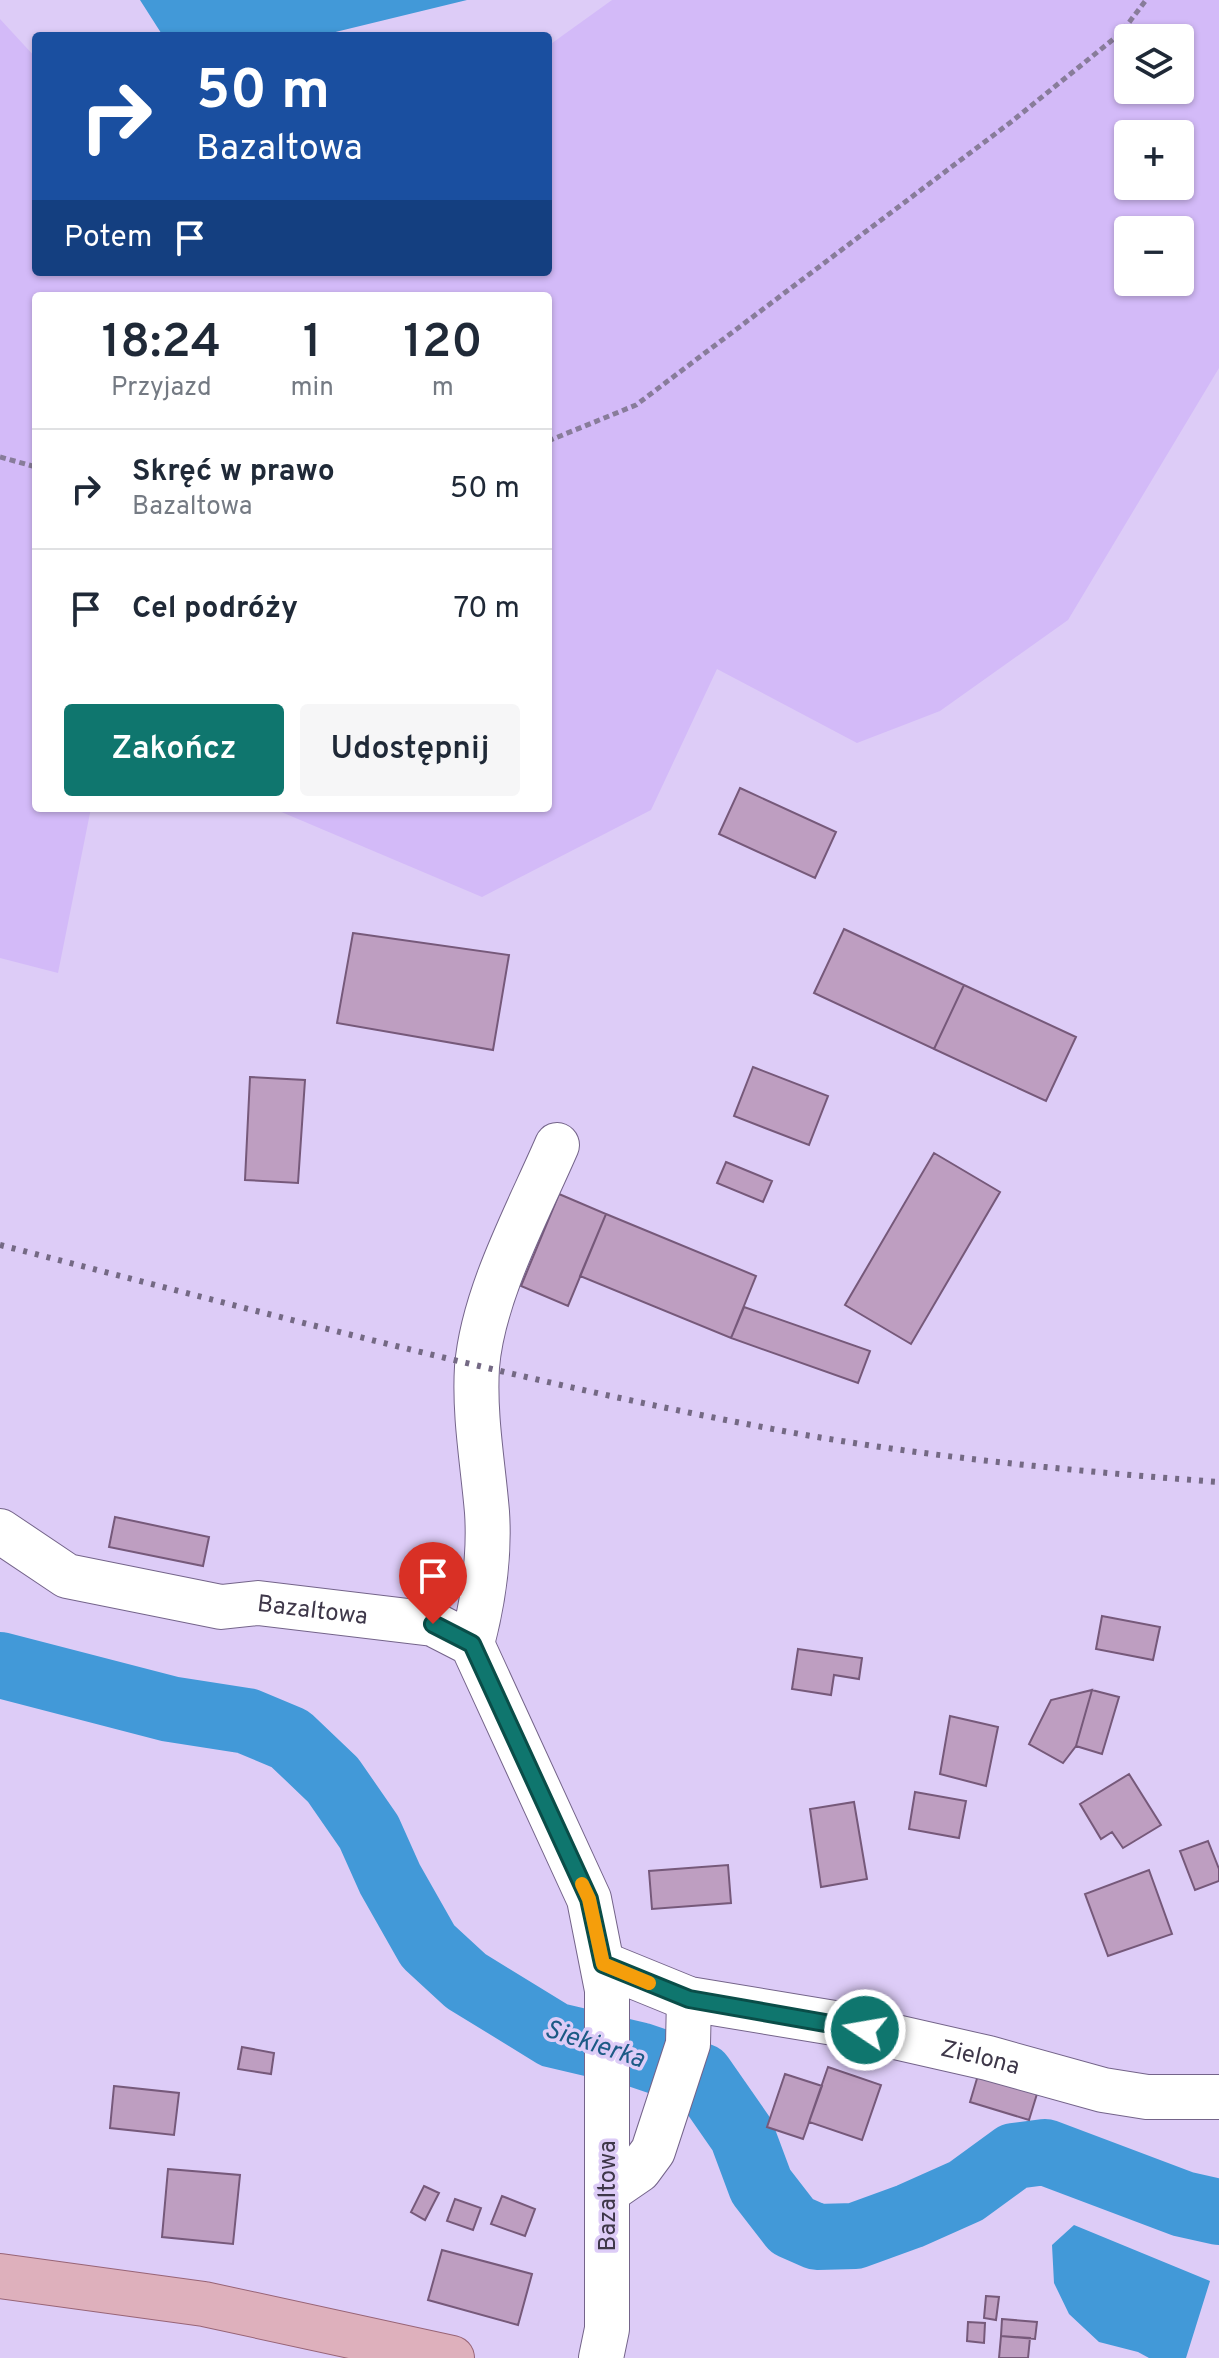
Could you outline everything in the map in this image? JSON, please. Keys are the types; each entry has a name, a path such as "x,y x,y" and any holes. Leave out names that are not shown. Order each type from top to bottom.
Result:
{"main road":[{"path":"0,2276 204,2304 452,2358"}],"street":[{"path":"472,1644 484,1601 487,1516 477,1420 477,1365 491,1304 505,1265 557,1145"},
{"name":"Bazaltowa","path":"0,1531 67,1576 221,1607 258,1603 433,1624 472,1644 589,1899 605,1977 607,2329 601,2358"},
{"name":"Zielona","path":"605,1977 689,1999 834,2023 988,2058 1103,2090 1147,2097 1219,2097"},
{"path":"607,2192 639,2170 653,2151 688,2044 689,1999"}],"path":[{"path":"552,439 636,405 1011,122 1121,33 1146,0"},
{"path":"0,457 32,466"}],"shaded area":[{"path":"612,0 1219,0 1219,368 1068,620 940,711 857,743 717,669 651,810 482,897 281,812 552,812 552,292 32,292 32,812 90,812 58,973 0,958 0,19 32,54 32,276 552,276 552,43"}],"water":[{"path":"140,0 467,0 335,32 160,32"},
{"path":"1074,2225 1210,2281 1186,2358 1149,2358 1099,2342 1069,2314 1054,2283 1052,2245"}],"building":[{"path":"740,788 836,832 815,878 719,834"},
{"path":"844,929 964,985 934,1049 814,993"},
{"path":"353,933 509,955 493,1050 337,1023"},
{"path":"964,985 1076,1037 1046,1101 934,1049"},
{"path":"753,1067 828,1096 809,1145 734,1116"},
{"path":"250,1077 305,1080 298,1183 245,1180"},
{"path":"934,1153 1000,1192 911,1344 845,1305"},
{"path":"726,1162 772,1181 763,1202 717,1183"},
{"path":"559,1194 606,1214 568,1306 521,1286"},
{"path":"606,1214 756,1276 731,1338 580,1276"},
{"path":"744,1307 870,1351 858,1383 731,1338"},
{"path":"115,1517 209,1537 203,1566 109,1547"},
{"path":"1102,1616 1160,1627 1153,1660 1096,1649"},
{"path":"798,1649 862,1658 859,1679 834,1675 831,1695 792,1689"},
{"path":"1092,1690 1119,1697 1102,1754 1076,1746"},
{"path":"1092,1690 1076,1746 1063,1763 1029,1744 1051,1700"},
{"path":"950,1716 998,1727 986,1786 940,1774"},
{"path":"1129,1774 1161,1825 1123,1848 1112,1832 1101,1839 1080,1804"},
{"path":"915,1792 966,1801 959,1838 909,1829"},
{"path":"854,1802 867,1879 821,1887 810,1809"},
{"path":"1208,1841 1219,1869 1219,1881 1195,1890 1180,1851"},
{"path":"728,1865 731,1903 652,1909 649,1871"},
{"path":"1149,1870 1172,1934 1108,1956 1085,1894"},
{"path":"242,2047 274,2053 271,2074 238,2069"},
{"path":"981,2065 1040,2084 1029,2120 970,2102"},
{"path":"828,2067 881,2085 862,2140 809,2122"},
{"path":"785,2074 822,2086 803,2139 767,2127"},
{"path":"114,2086 179,2093 174,2135 110,2128"},
{"path":"168,2169 240,2175 233,2244 162,2237"},
{"path":"424,2186 439,2193 425,2220 411,2212"},
{"path":"502,2196 535,2209 525,2236 491,2224"},
{"path":"455,2199 481,2208 473,2230 447,2221"},
{"path":"442,2250 532,2274 518,2325 428,2300"},
{"path":"986,2296 999,2297 996,2320 984,2318"},
{"path":"1002,2319 1037,2322 1035,2339 1001,2336"},
{"path":"968,2322 985,2323 984,2343 967,2341"},
{"path":"1001,2336 1030,2338 1028,2358 999,2358"}],"waterway":[{"name":"Siekierka","path":"0,1665 170,1709 247,1721 290,1739 333,1780 369,1832 390,1879 428,1946 466,1981 554,2035 639,2055 701,2076 742,2135 761,2186 792,2226 817,2237 855,2236 966,2191 1014,2156 1045,2152 1183,2204 1219,2212"}],"railway":[{"path":"0,1245 290,1320 680,1411 887,1448 998,1462 1219,1482"}],"slow traffic":[{"path":"582,1884 589,1899 603,1964 649,1983"}],"route":[{"path":"433,1624 472,1644 589,1899 603,1964 689,1999 865,2030"}]}
